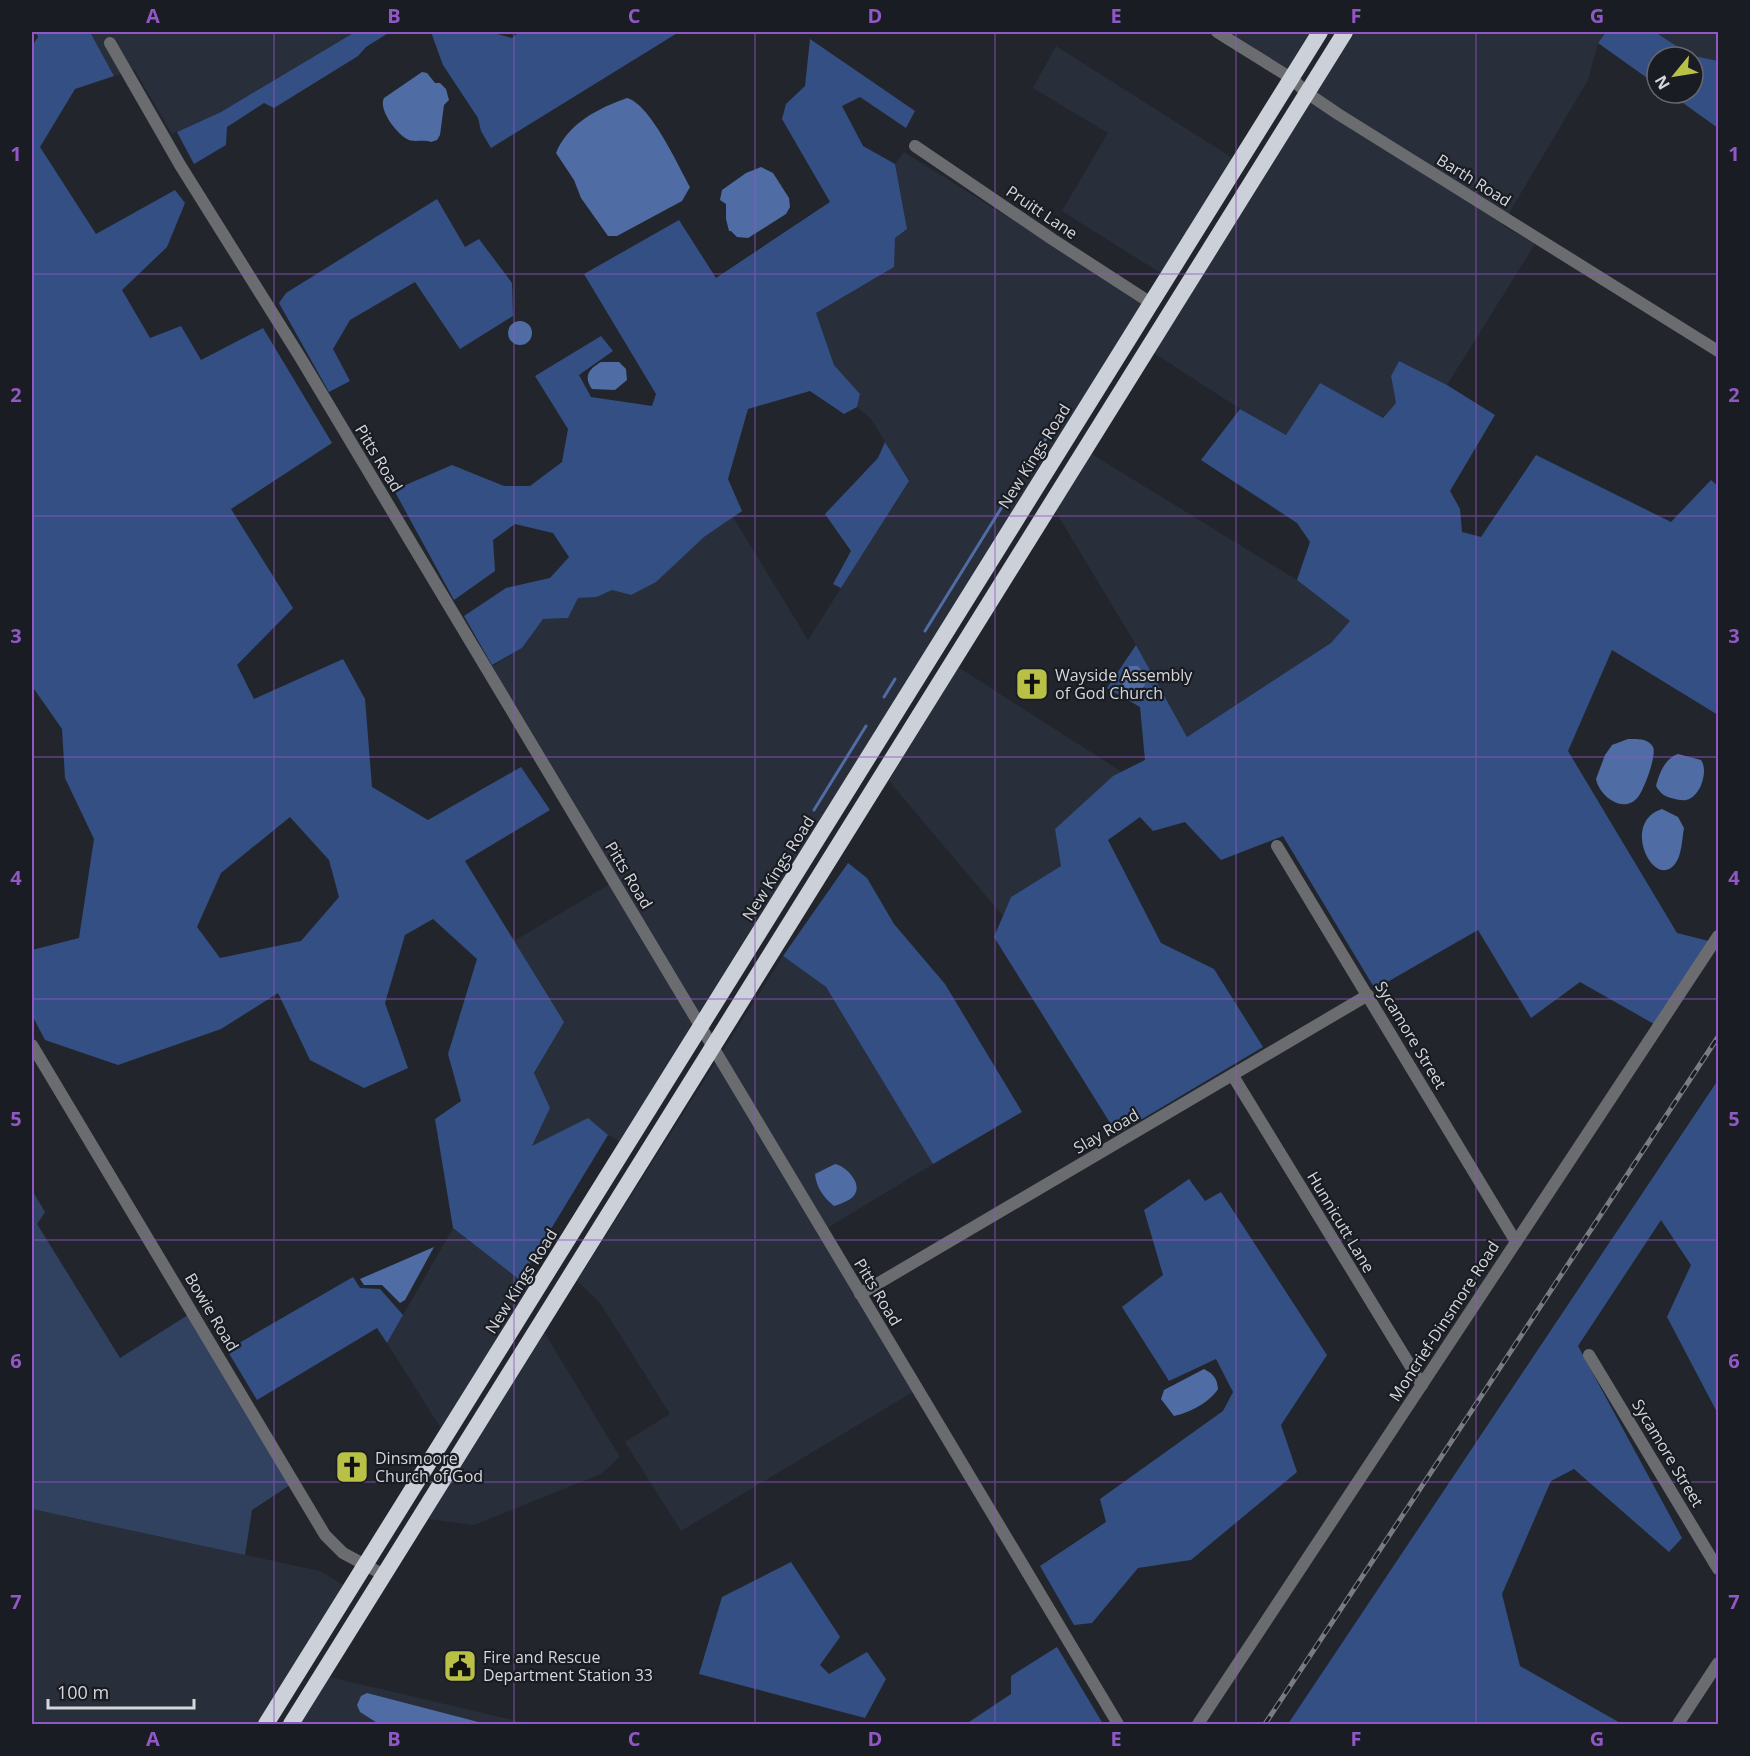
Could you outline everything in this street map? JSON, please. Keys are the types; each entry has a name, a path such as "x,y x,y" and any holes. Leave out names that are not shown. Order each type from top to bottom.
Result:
{"highway":[{"name":"New Kings Road","path":"266,1725 1320,32"},
{"path":"291,1725 1345,32"}],"street":[{"name":"Barth Road","path":"1216,32 1291,78 1307,93 1382,142 1719,351"},
{"name":"Pitts Road","path":"110,43 180,165 305,367 1118,1725"},
{"name":"Pruitt Lane","path":"915,146 1151,303"},
{"path":"1091,398 1110,409"},
{"path":"894,715 913,726"},
{"name":"Sycamore Street","path":"1276,846 1516,1242"},
{"name":"Moncrief-Dinsmore Road","path":"1198,1725 1719,936"},
{"name":"Slay Road","path":"860,1294 1368,995"},
{"name":"Bowie Road","path":"32,1045 325,1535 343,1553 384,1575"},
{"name":"Hunnicutt Lane","path":"1233,1076 1422,1385"},
{"path":"529,1302 547,1313"},
{"name":"Sycamore Street","path":"1589,1355 1719,1569"},
{"path":"320,1637 340,1645"},
{"path":"1678,1725 1719,1663"}],"shaded area":[{"path":"36,32 90,32 114,76 75,89 40,147 96,234 175,190 185,203 167,247 122,290 150,338 181,326 201,360 263,328 332,443 231,509 293,608 237,665 254,699 343,659 365,699 372,787 428,820 521,767 550,810 465,861 564,1022 534,1073 550,1108 532,1146 588,1118 608,1135 520,1280 453,1228 435,1119 461,1101 448,1054 477,959 433,919 405,935 385,1003 408,1068 364,1088 310,1060 278,993 221,1029 118,1065 45,1040 32,1015 32,950 79,938 94,839 65,778 62,729 32,686 32,46 38,37","holes":["290,817 329,860 339,897 301,941 220,958 197,927 221,873"]},
{"path":"90,32 355,32 221,112 172,134 134,69 114,76"},
{"path":"355,32 390,32 366,47 358,56 274,108 264,103 227,127 226,145 194,164 177,132 221,112"},
{"path":"431,32 490,32 512,38 519,32 679,32 491,148 481,131 478,118 443,65"},
{"path":"1223,32 1313,32 1288,71"},
{"path":"1353,32 1606,32 1598,43 1588,80 1502,225 1535,244 1447,385 1399,361 1391,376 1396,403 1383,418 1286,435 1240,409 1154,353"},
{"path":"1606,32 1655,32 1675,45 1645,45 1645,76 1598,43"},
{"path":"1655,32 1718,32 1718,61 1705,58 1705,45 1675,45"},
{"path":"810,39 915,111 906,128 860,97 842,106 863,146 895,164 907,229 895,238 894,267 816,313 834,365 860,394 857,407 844,414 810,391 748,409 728,479 742,511 704,537 656,582 631,595 612,590 597,597 578,598 568,618 543,619 522,648 492,665 464,616 506,588 550,578 569,557 553,533 515,524 493,540 495,571 454,600 394,490 452,465 504,486 530,486 562,462 568,429 535,376 601,336 613,351 579,375 591,397 652,406 656,394 584,274 679,220 716,278 830,202 782,119 786,104 805,86"},
{"path":"1056,46 1234,159 1162,274 1062,211 1108,133 1033,88"},
{"path":"1705,58 1718,61 1718,128 1686,105 1705,105"},
{"path":"422,72 427,73 435,83 440,83 446,89 449,100 444,105 440,135 437,140 431,142 409,140 403,136 389,120 383,103 384,98"},
{"path":"627,98 645,111 654,123 690,187 682,201 617,236 608,236 581,198 574,180 556,153 561,142 576,125 595,112"},
{"path":"904,152 1146,303 727,968 621,1142 608,1135 532,1147 550,1108 534,1074 563,1022 514,941 610,884 483,672 522,648 543,619 568,618 578,598 597,597 612,590 631,595 733,517 808,640 909,481 871,419 857,407 860,394 834,365 816,313 894,267 894,237 907,228 895,164"},
{"path":"761,167 773,173 789,198 790,207 786,214 748,238 737,237 729,231 726,204 720,200 722,190 746,173"},
{"path":"437,199 465,247 479,239 512,283 513,316 460,349 415,282 350,320 333,349 350,381 329,392 279,303 286,293"},
{"path":"520,321 525,322 531,328 531,338 525,344 520,345 515,344 509,338 508,333 509,328 515,322"},
{"path":"1399,361 1447,385 1495,415 1450,491 1460,509 1462,532 1481,537 1536,455 1671,522 1711,480 1718,486 1718,715 1612,650 1568,751 1677,933 1709,941 1654,1024 1580,982 1531,1018 1478,930 1375,989 1283,836 1221,860 1185,822 1153,831 1140,817 1108,840 1161,943 1214,969 1263,1047 1117,1134 994,937 1011,897 1061,866 1055,829 1113,776 1145,760 1140,707 1107,688 1136,645 1187,737 1331,643 1350,621 1297,580 1310,542 1297,523 1201,460 1240,409 1286,435 1320,383 1383,418 1396,403 1391,376"},
{"path":"601,362 619,362 626,369 627,380 615,390 592,389 588,380 589,373"},
{"path":"885,442 909,481 841,588 833,584 851,551 825,514 878,458"},
{"path":"1090,453 1297,580 1351,621 1332,643 1187,737 1136,645 1054,509"},
{"path":"1129,666 1138,666 1144,674 1145,685 1135,696 1123,690 1122,672"},
{"path":"958,667 1122,772 1113,776 1055,829 1062,866 1011,897 1003,916 889,781"},
{"path":"1628,739 1648,742 1654,751 1652,764 1641,793 1632,802 1619,804 1602,792 1596,779 1605,755 1612,745"},
{"path":"1678,754 1701,760 1703,765 1702,783 1695,794 1686,800 1666,796 1656,786 1666,763"},
{"path":"1662,809 1678,817 1684,828 1679,856 1675,864 1667,870 1658,869 1651,862 1645,852 1642,839 1643,827 1650,816"},
{"path":"848,863 867,878 894,924 945,984 1022,1112 933,1164 826,987 783,956"},
{"path":"783,956 826,987 933,1164 819,1233 913,1392 681,1531 625,1442 670,1414 600,1303 577,1281"},
{"path":"1718,1080 1718,1414 1667,1317 1691,1265 1661,1220 1578,1346 1682,1538 1669,1552 1574,1469 1551,1481 1502,1594 1520,1666 1622,1724 1288,1724"},
{"path":"835,1164 844,1168 852,1176 857,1190 846,1202 834,1206 821,1192 815,1174"},
{"path":"1189,1179 1205,1201 1221,1192 1327,1355 1281,1425 1297,1472 1191,1560 1138,1568 1092,1623 1074,1625 1040,1566 1106,1522 1100,1499 1223,1411 1233,1392 1216,1359 1169,1381 1122,1307 1163,1275 1144,1210"},
{"path":"32,1190 45,1212 37,1224 120,1358 188,1315 290,1485 252,1510 245,1555 32,1509"},
{"path":"453,1228 530,1287 442,1430 387,1343"},
{"path":"434,1247 405,1300 400,1303 382,1285 364,1285 360,1279"},
{"path":"353,1277 360,1288 380,1289 403,1315 387,1343 377,1328 257,1400 227,1350"},
{"path":"544,1332 620,1457 601,1474 474,1525 428,1519"},
{"path":"1204,1369 1214,1377 1218,1389 1199,1406 1174,1416 1161,1399 1164,1390"},
{"path":"32,1509 320,1571 345,1586 258,1724 32,1724"},
{"path":"791,1562 840,1637 820,1665 829,1674 867,1652 886,1679 865,1718 699,1674 722,1597"},
{"path":"1057,1647 1103,1724 966,1724 1011,1694 1011,1676"},
{"path":"329,1677 530,1724 299,1724"},
{"path":"367,1693 486,1724 379,1724 360,1712 357,1705 361,1696"}],"waterway":[{"path":"1027,468 1054,426"},
{"path":"925,631 1018,481"},
{"path":"884,697 895,679"},
{"path":"814,810 866,726"}],"railway":[{"path":"1265,1724 1718,1037"}],"place":[{"name":"Wayside Assembly of God Church","path":"1032,684"},
{"name":"Dinsmoore Church of God","path":"352,1467"},
{"name":"Fire and Rescue Department Station 33","path":"460,1666"}]}
